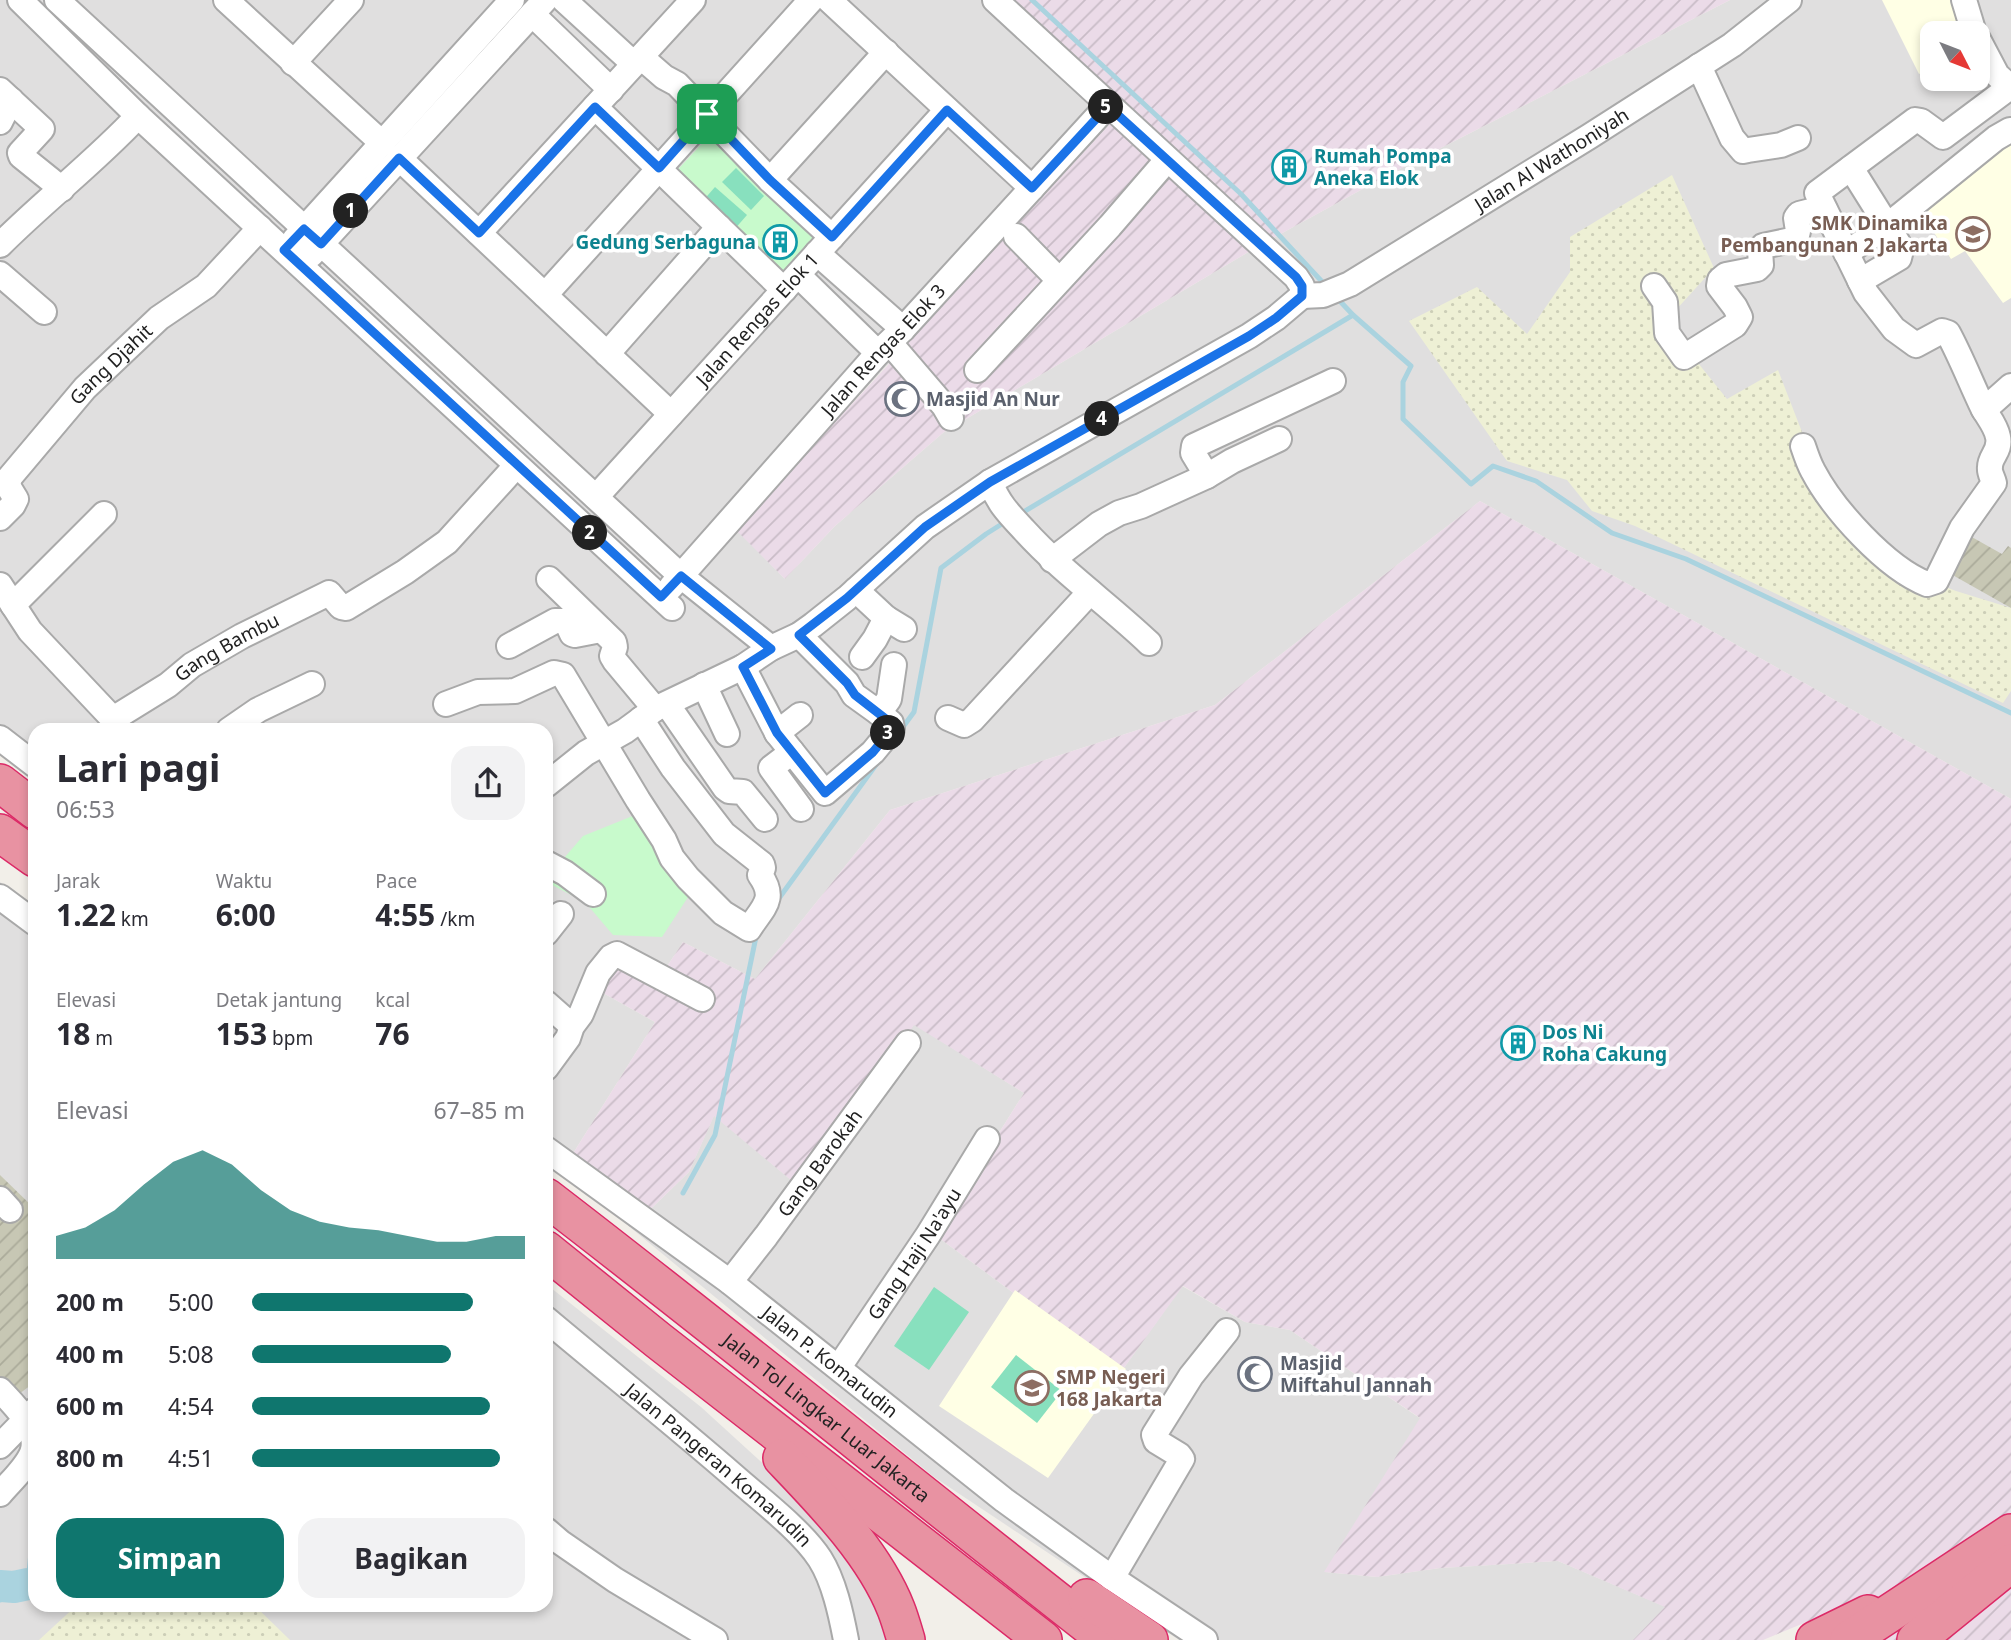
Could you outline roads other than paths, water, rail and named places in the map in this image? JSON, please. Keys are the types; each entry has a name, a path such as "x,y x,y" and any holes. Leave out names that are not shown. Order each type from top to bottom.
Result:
{"highway":[{"path":"0,783 28,805"},
{"path":"0,833 28,853"},
{"name":"Jalan Tol Lingkar Luar Jakarta","path":"553,1203 1107,1640"},
{"path":"553,1256 1043,1640"},
{"path":"659,1341 755,1431 830,1510 881,1580 896,1608 906,1640"},
{"path":"863,1445 1149,1640"},
{"path":"1849,1640 2011,1533"},
{"path":"1891,1640 2011,1562"},
{"path":"1916,1640 2011,1562"},
{"path":"1815,1640 1936,1582"}],"street":[{"path":"20,0 138,116 516,466"},
{"path":"57,0 681,576 771,649"},
{"path":"293,63 351,0"},
{"path":"391,151 512,0"},
{"path":"479,233 693,0"},
{"path":"545,295 811,0"},
{"path":"829,0 1032,188"},
{"path":"995,0 1300,281 1313,296"},
{"name":"Jalan Al Wathoniyah","path":"553,779 576,761 655,711 743,667 799,635 832,611 925,527 994,492 1313,296 1350,284 1732,45 1789,0"},
{"path":"1964,0 1971,21"},
{"path":"235,3 293,63 391,151 671,414"},
{"path":"292,258 391,151 546,3"},
{"path":"546,3 677,84 707,114 770,180 825,245 890,342 951,418"},
{"path":"546,3 603,98 659,168 719,227 791,282 890,342"},
{"path":"770,180 886,52"},
{"path":"1943,136 2007,78 1990,55"},
{"path":"1699,66 1732,138 1743,151 1781,145 1798,138"},
{"path":"6,95 43,129 20,153 21,156 62,190"},
{"path":"0,122 6,95"},
{"name":"Jalan Rengas Elok 3","path":"516,466 666,603 681,576 890,342 1108,106"},
{"name":"Jalan Rengas Elok 1","path":"596,498 947,110"},
{"path":"0,245 30,215 110,146 138,116"},
{"path":"1803,446 1813,471 1841,513 1884,556 1924,583 1930,583 1940,576 1962,528 1994,483 1989,471 1997,453 1999,440 1996,428 1984,410 1948,333 1942,331 1916,345 1904,338 1885,319 1866,293 1817,193 1915,120 1921,121 1943,136 1965,163"},
{"path":"1846,253 1887,226 1996,138 2010,130"},
{"path":"977,370 1167,160"},
{"path":"1851,168 1898,243 1901,256 1860,281"},
{"path":"1654,286 1665,302 1668,333 1684,357 1735,325 1740,317 1719,286 1722,277 1757,269 1761,265 1760,250 1763,246 1794,241 1798,237 1796,218 1799,214 1825,210"},
{"path":"607,354 719,227"},
{"name":"Gang Djahit","path":"0,518 16,499 8,486 10,477 85,387 159,318 206,286 260,228"},
{"path":"1016,236 1059,280"},
{"path":"0,274 44,312"},
{"path":"1207,477 1193,453 1194,446 1333,381"},
{"path":"1984,410 2011,386"},
{"path":"1052,560 1099,524 1119,513 1207,477 1232,461 1279,439"},
{"name":"Gang Bambu","path":"119,723 192,665 242,636 329,593 342,608 346,608 405,572 447,542 516,466"},
{"path":"994,492 1052,560 1149,643"},
{"path":"104,514 6,595 30,631 114,723"},
{"path":"549,579 614,642 612,656 655,711 725,788 743,792 765,819"},
{"path":"856,590 895,623 875,639 862,657"},
{"path":"948,718 964,724 972,720 1090,592"},
{"path":"509,646 555,621 566,621 575,635 601,629"},
{"path":"743,667 785,743 825,793 873,752 892,729 891,723 855,695 847,683 799,635"},
{"path":"879,713 891,692 894,665"},
{"path":"446,704 478,692 515,691 554,673 560,673 566,678 664,839 668,852 688,878 723,913 749,929 769,900 768,887 760,875 762,864 724,834 680,778 655,711"},
{"path":"239,723 258,710 312,684"},
{"path":"704,685 727,734"},
{"path":"800,715 771,768 801,809"},
{"path":"0,738 28,760"},
{"path":"553,867 593,894"},
{"path":"0,897 28,918"},
{"path":"553,1058 581,1014 597,972 617,954 702,999"},
{"path":"553,1009 572,1026"},
{"name":"Gang Barokah","path":"730,1282 908,1043"},
{"name":"Gang Haji Na'ayu","path":"839,1367 928,1235 987,1139"},
{"name":"Jalan P. Komarudin","path":"553,1154 730,1282 1004,1500 1112,1578 1205,1640"},
{"name":"Jalan Pangeran Komarudin","path":"553,1325 688,1435 806,1543 820,1559 831,1585 846,1640"},
{"path":"1112,1578 1182,1459 1156,1441 1154,1435 1191,1376 1227,1331"},
{"path":"0,1390 28,1412"},
{"path":"0,1446 28,1417"},
{"path":"0,1494 28,1458"},
{"path":"553,1536 600,1570 715,1640"}],"waterway":[{"path":"1032,0 1241,194 1326,286"},
{"path":"1337,298 1353,315"},
{"path":"1020,514 1353,315 1411,366 1403,382 1403,419 1471,484 1493,466 1536,481 1612,533 1686,559 2011,713"},
{"path":"900,731 914,712 941,568 1005,522"},
{"path":"777,901 878,762"},
{"path":"683,1193 715,1135 757,932"},
{"path":"0,1600 28,1584"},
{"path":"0,1586 28,1584"}],"place":[{"name":"Rumah Pompa Aneka Elok","path":"1289,167"},
{"name":"SMK Dinamika Pembangunan 2 Jakarta","path":"1973,234"},
{"name":"Gedung Serbaguna","path":"780,242"},
{"name":"Masjid An Nur","path":"902,399"},
{"name":"Dos Ni Roha Cakung","path":"1518,1043"},
{"name":"Masjid Miftahul Jannah","path":"1255,1374"},
{"name":"SMP Negeri 168 Jakarta","path":"1032,1388"}]}
